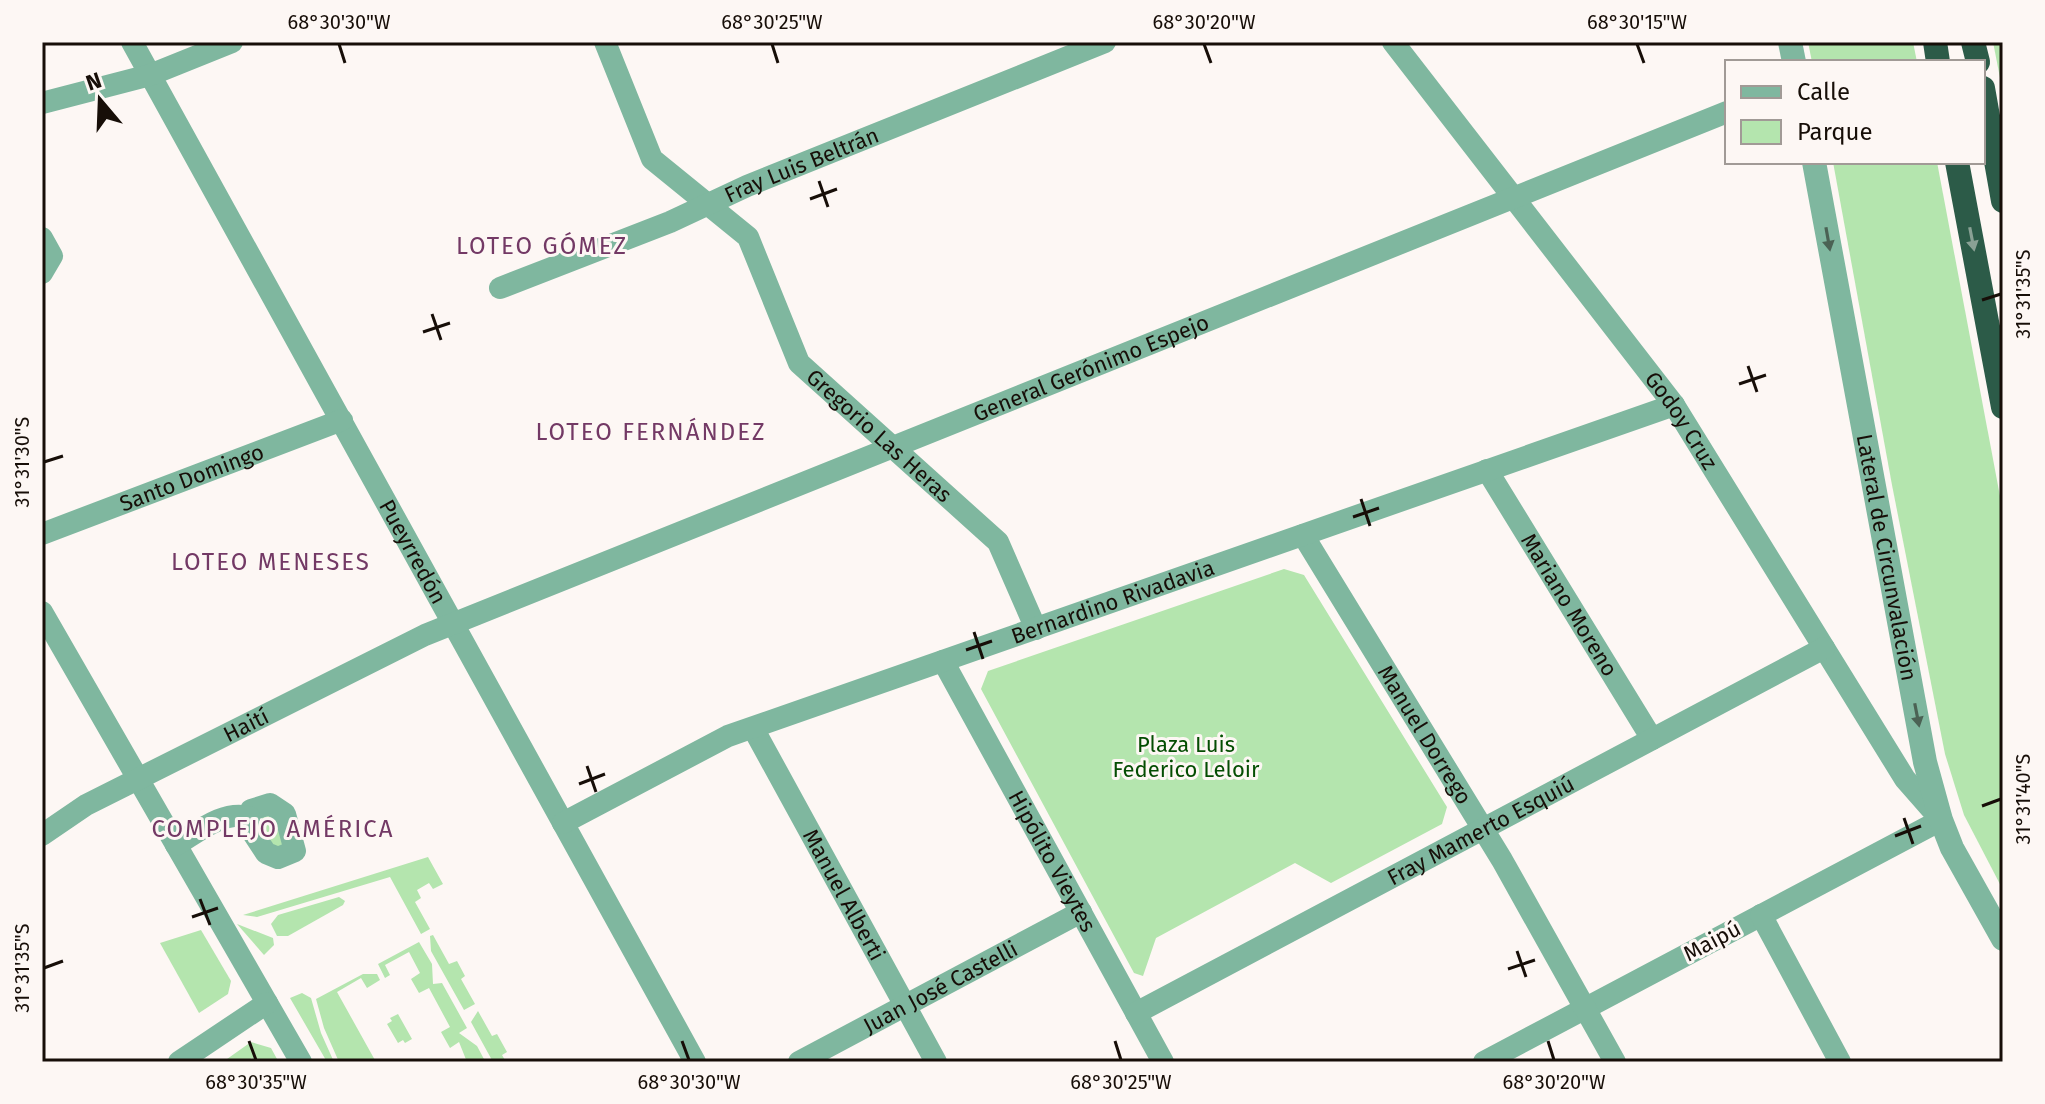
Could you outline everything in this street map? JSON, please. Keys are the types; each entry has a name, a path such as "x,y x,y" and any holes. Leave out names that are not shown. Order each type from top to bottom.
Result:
{"highway":[{"path":"1985,99 2003,201"},
{"path":"1957,164 2003,407"}],"street":[{"name":"Pueyrredón","path":"132,42 695,1062"},
{"path":"42,103 150,75 232,42"},
{"name":"Gregorio Las Heras","path":"605,42 652,159 748,237 799,363 998,542 1036,629"},
{"name":"Fray Luis Beltrán","path":"500,288 670,222 747,186 1105,42"},
{"name":"Godoy Cruz","path":"1393,42 1674,405 1905,779 1941,820"},
{"name":"General Gerónimo Espejo","path":"454,624 1725,113"},
{"name":"Lateral de Circunvalación","path":"1814,164 1925,762 1952,848 2003,939"},
{"name":"Bernardino Rivadavia","path":"563,823 728,736 1674,405"},
{"name":"Santo Domingo","path":"42,534 342,420"},
{"name":"Mariano Moreno","path":"1487,470 1652,739"},
{"name":"Manuel Dorrego","path":"1303,535 1483,829 1615,1062"},
{"path":"42,612 301,1062"},
{"name":"Haití","path":"42,835 86,805 425,635 454,624"},
{"name":"Fray Mamerto Esquiú","path":"1136,1013 1824,648"},
{"name":"Hipólito Vieytes","path":"943,661 1163,1062"},
{"name":"Manuel Alberti","path":"753,728 936,1062"},
{"path":"176,845 225,817 237,814 249,817"},
{"name":"Maipú","path":"1484,1062 1941,820"},
{"name":"Juan José Castelli","path":"799,1062 1081,912"},
{"path":"1761,915 1840,1062"},
{"path":"179,1062 267,1003"}],"green space":[{"path":"1808,42 1913,42 1917,60 1812,60"},
{"path":"1993,42 2003,42 2003,93"},
{"path":"1833,164 1937,164 2003,512 2003,890 1964,815 1945,754"},
{"name":"Plaza Luis Federico Leloir","path":"1284,569 1304,575 1447,807 1442,824 1331,883 1295,863 1156,938 1143,976 1134,973 981,689 988,671"},
{"path":"263,817 273,818 283,841 278,847 273,845 260,823"},
{"path":"428,857 443,884 433,889 429,883 417,890 421,898 415,902 430,929 421,934 390,877 257,917 243,915"},
{"path":"339,897 345,901 343,905 288,936 277,936 271,924 278,915"},
{"path":"237,924 273,938 274,945 264,955"},
{"path":"201,930 231,981 228,994 199,1013 160,943"},
{"path":"433,935 449,964 457,961 465,976 461,979 475,1004 464,1010 431,951 430,936"},
{"path":"419,942 432,964 433,984 442,983 467,1028 459,1033 477,1046 485,1061 467,1062 459,1042 450,1048 441,1032 450,1027 429,988 419,993 411,979 420,973 409,952 385,965 390,975 385,978 378,964"},
{"path":"363,974 377,974 380,980 367,988 361,978 337,992 376,1062 339,1062 324,1028 316,999"},
{"path":"302,993 311,998 321,1033 334,1062 327,1062 290,998"},
{"path":"478,1011 492,1036 497,1034 507,1052 502,1055 506,1062 493,1062 471,1022"},
{"path":"398,1014 412,1039 405,1043 403,1040 398,1043 387,1024 392,1021 390,1018"},
{"path":"251,1042 271,1048 277,1059 271,1062 255,1062 252,1058 245,1062 229,1062 227,1059"}],"district":[{"name":"LOTEO GÓMEZ","path":"542,246"},
{"name":"LOTEO FERNÁNDEZ","path":"651,432"},
{"name":"LOTEO MENESES","path":"271,562"},
{"name":"COMPLEJO AMÉRICA","path":"273,829"}]}
